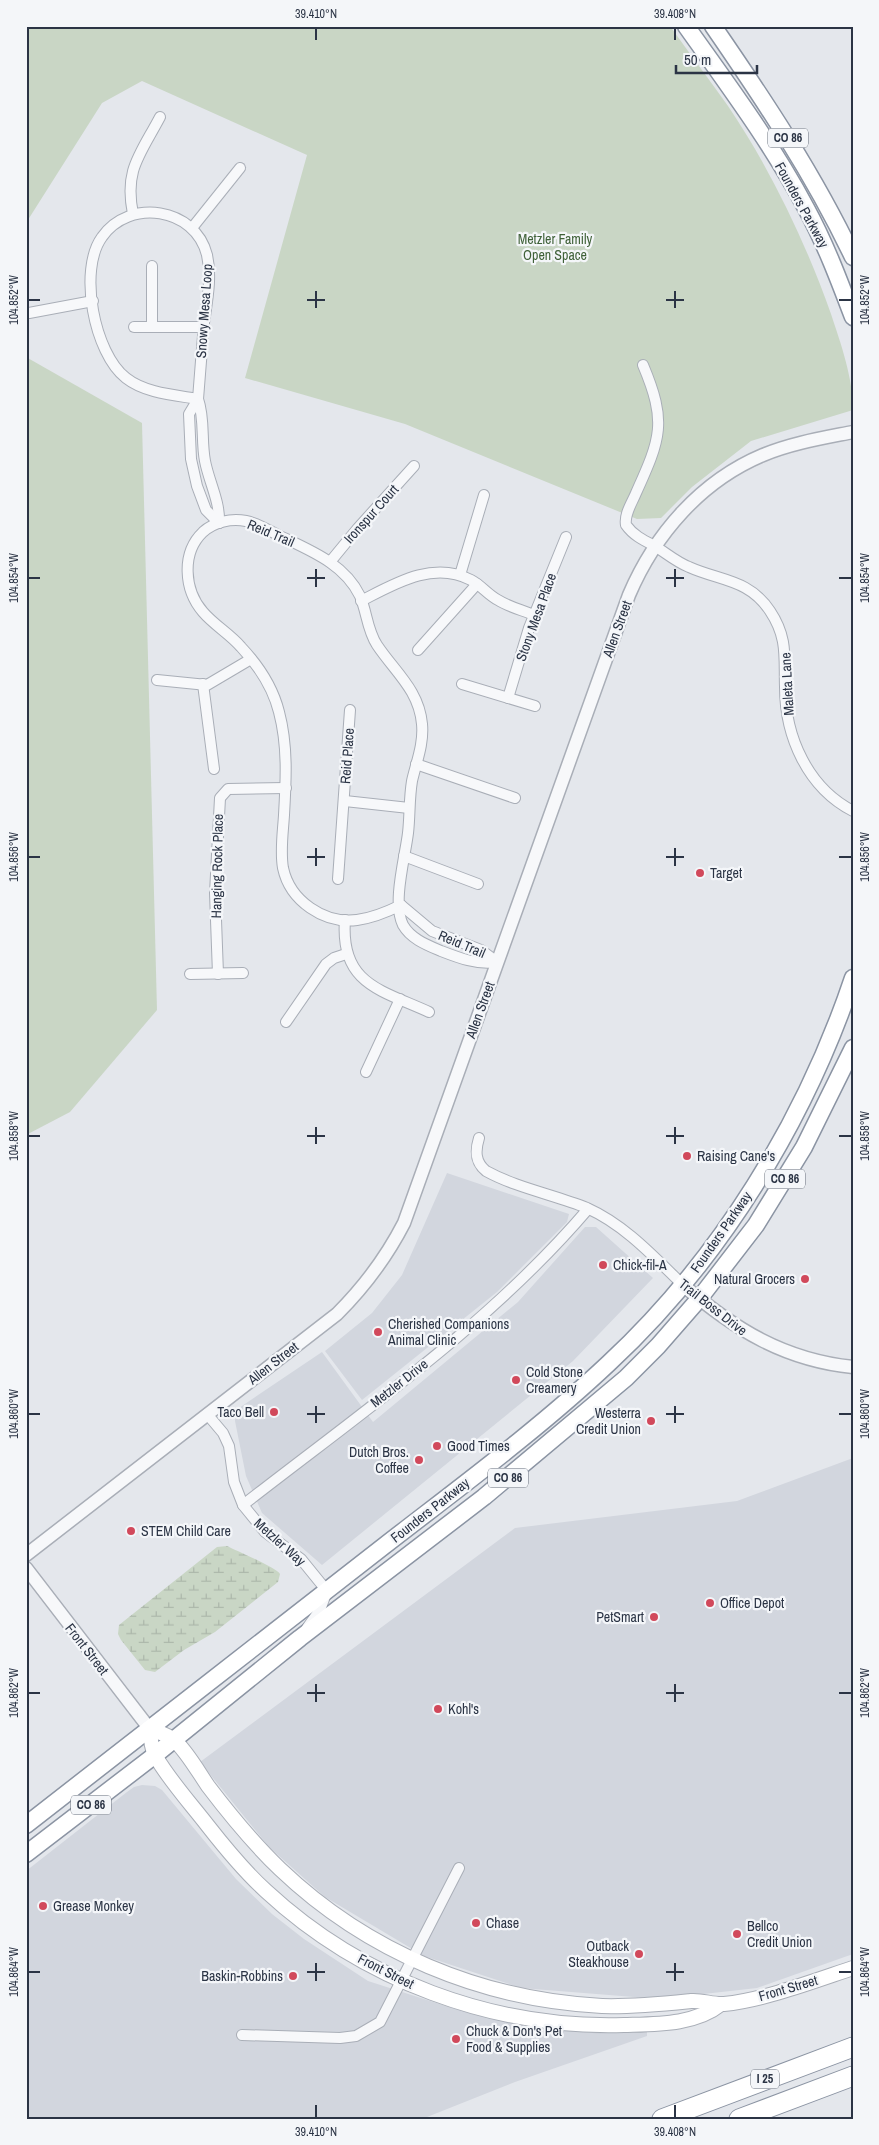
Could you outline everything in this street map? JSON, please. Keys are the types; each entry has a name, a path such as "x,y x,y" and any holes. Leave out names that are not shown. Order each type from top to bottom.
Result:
{"highway":[{"name":"Founders Parkway","path":"686,26 761,134 806,208 832,262 853,317"},
{"name":"Founders Parkway","path":"713,26 761,95 804,164 853,257"},
{"name":"Founders Parkway","path":"26,1825 328,1591 577,1392 627,1345 683,1285 737,1210 783,1135 812,1078 844,1005 853,978"},
{"name":"Founders Parkway","path":"26,1854 155,1755 300,1638 484,1497 591,1410 658,1346 727,1264 776,1195 804,1147 853,1048"},
{"name":"I 25","path":"662,2119 853,2047"},
{"name":"I 25","path":"739,2119 853,2076"}],"main road":[{"name":"Front Street","path":"149,1728 174,1740 240,1825 282,1870 333,1912 387,1948 478,1986 533,1998 601,2006 643,2006 703,2001 722,2004"},
{"name":"Front Street","path":"149,1728 155,1755 236,1861 266,1891 331,1940 376,1970 437,1996 484,2010 565,2023 614,2025 662,2023 704,2016 722,2004 799,1985 853,1968"}],"street":[{"path":"133,214 129,189 131,173 160,117"},
{"path":"192,228 240,168"},
{"name":"Snowy Mesa Loop","path":"198,399 143,388 120,372 108,357 100,340 93,301 91,273 97,244 111,226 133,214 142,212 164,213 183,221 192,228 203,243 209,263 198,399 203,415 204,453 218,505 219,523"},
{"path":"152,266 152,326"},
{"path":"29,313 93,301"},
{"path":"134,327 204,326"},
{"name":"Maleta Lane","path":"643,365 657,401 658,433 651,459 627,512 626,522 635,535 688,567 746,587 770,610 785,645 785,697 794,739 818,785 835,800 853,811"},
{"name":"Allen Street","path":"26,1555 337,1314 371,1278 390,1251 406,1218 629,595 654,546 692,502 735,469 782,448 853,432"},
{"name":"Ironspur Court","path":"330,562 347,540 414,466"},
{"path":"460,576 484,496"},
{"name":"Reid Trail","path":"219,523 234,520 252,522 330,562 348,578 362,601 372,636 410,687 419,706 422,731 409,808 400,886 403,924 410,934 422,943 470,961 497,962"},
{"path":"219,523 202,534 193,546 188,560 189,582 195,599 203,612 236,640 251,658 269,686 278,709 285,746 286,788 282,854 287,880 298,898 325,916 345,920 364,919 401,906"},
{"name":"Stony Mesa Place","path":"508,698 534,615 566,537"},
{"path":"362,601 419,575 437,573 460,576 478,584 501,602 534,615"},
{"path":"418,650 478,584"},
{"path":"157,680 212,683 251,658"},
{"path":"203,684 214,769"},
{"path":"462,684 535,706"},
{"name":"Reid Place","path":"338,879 350,710"},
{"path":"416,764 515,798"},
{"name":"Hanging Rock Place","path":"218,974 215,893 220,798 228,790 286,788"},
{"name":"Reid Place","path":"344,801 409,808"},
{"path":"404,856 478,884"},
{"name":"Reid Trail","path":"401,906 432,931 481,950 497,962"},
{"path":"345,920 346,954 356,972 362,978 400,999 429,1012"},
{"path":"286,1022 326,964 334,958 346,954"},
{"path":"190,974 243,973"},
{"path":"366,1072 400,999"},
{"name":"Trail Boss Drive","path":"479,1138 476,1145 478,1161 486,1171 588,1208 611,1220 634,1238 699,1299 738,1328 767,1344 796,1355 853,1367"},
{"name":"Metzler Drive","path":"242,1505 481,1318 537,1265 588,1208"},
{"name":"Metzler Way","path":"207,1414 223,1433 229,1446 234,1482 242,1505 265,1532 302,1559 328,1591"},
{"name":"Front Street","path":"26,1568 149,1728"},
{"path":"300,1638 320,1610 328,1591"},
{"path":"242,2035 330,2038 356,2036 380,2022 459,1868"}],"shaded area":[{"path":"447,1173 569,1214 567,1222 497,1292 362,1400 325,1351 372,1313 402,1275"},
{"path":"585,1227 596,1227 653,1278 573,1361 322,1565 262,1513 246,1476 235,1421 236,1410 322,1352 373,1422 518,1302"},
{"path":"853,1458 853,1954 757,1988 659,1999 521,1988 424,1956 325,1897 269,1847 200,1762 515,1528 737,1501"},
{"path":"142,1785 155,1786 162,1790 236,1879 272,1914 304,1939 368,1981 452,2008 509,2022 537,2027 608,2032 647,2031 647,2036 515,2082 422,2119 26,2119 26,1871 127,1792 134,1787"}],"green space":[{"name":"Metzler Family Open Space","path":"26,26 670,26 728,106 758,155 786,207 810,260 835,325 849,373 853,410 751,441 692,487 661,518 637,519 405,424 245,378 307,155 142,81 102,103 26,223"},
{"path":"26,357 142,423 157,1010 70,1112 26,1135"},
{"path":"227,1546 277,1571 280,1574 278,1582 215,1632 184,1650 155,1672 145,1670 121,1640 118,1634 119,1625 217,1547"}],"place":[{"name":"Target","path":"700,873"},
{"name":"Raising Cane's","path":"687,1156"},
{"name":"Chick-fil-A","path":"603,1265"},
{"name":"Natural Grocers","path":"805,1279"},
{"name":"Cherished Companions Animal Clinic","path":"378,1332"},
{"name":"Cold Stone Creamery","path":"516,1380"},
{"name":"Taco Bell","path":"274,1412"},
{"name":"Westerra Credit Union","path":"651,1421"},
{"name":"Good Times","path":"437,1446"},
{"name":"Dutch Bros. Coffee","path":"419,1460"},
{"name":"STEM Child Care","path":"131,1531"},
{"name":"Office Depot","path":"710,1603"},
{"name":"PetSmart","path":"654,1617"},
{"name":"Kohl's","path":"438,1709"},
{"name":"Grease Monkey","path":"43,1906"},
{"name":"Chase","path":"476,1923"},
{"name":"Bellco Credit Union","path":"737,1934"},
{"name":"Outback Steakhouse","path":"639,1954"},
{"name":"Baskin-Robbins","path":"293,1976"},
{"name":"Chuck & Don's Pet Food & Supplies","path":"456,2039"}]}
